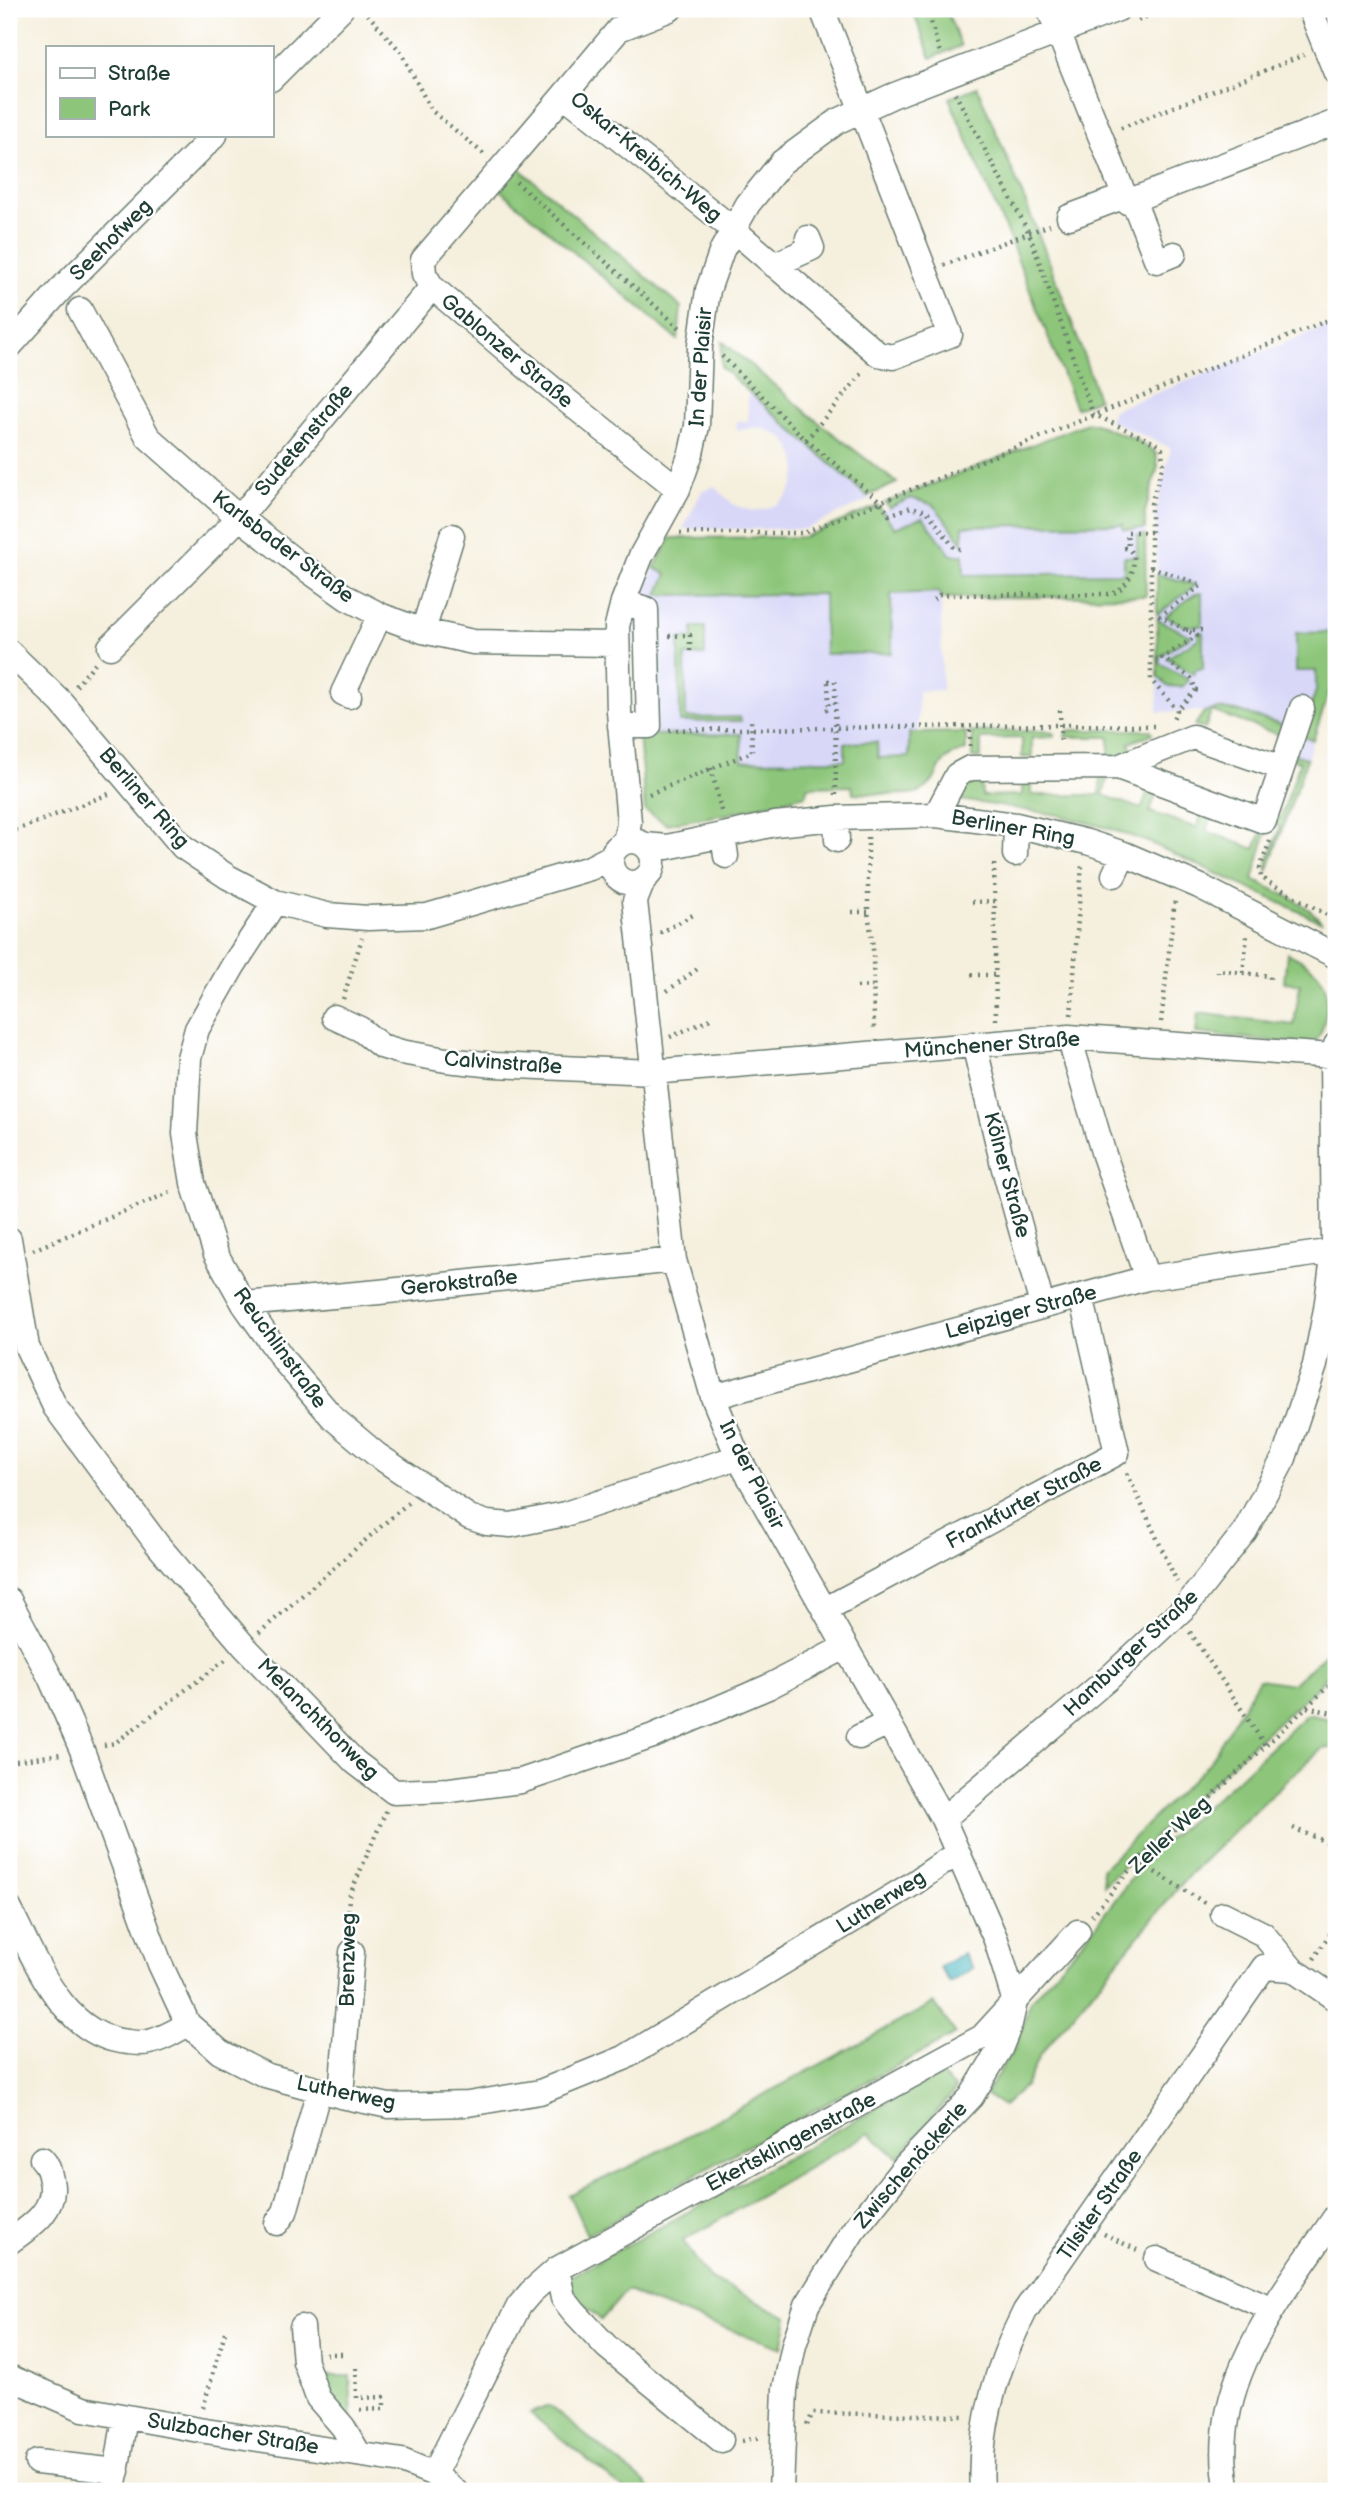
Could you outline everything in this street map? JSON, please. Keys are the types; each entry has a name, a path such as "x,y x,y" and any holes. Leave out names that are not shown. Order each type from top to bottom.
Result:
{"street":[{"path":"273,77 341,9"},
{"name":"Oskar-Kreibich-Weg","path":"670,9 619,29 564,95 734,230 878,354"},
{"path":"822,9 950,335 892,358 878,354"},
{"path":"1310,9 1336,73"},
{"name":"In der Plaisir","path":"1015,2002 996,1940 943,1819 738,1457 713,1397 674,1259 631,860 615,769 619,719 616,644 623,602 641,556 678,489 695,440 700,346 708,290 716,264 761,185 782,162 821,131 862,108 948,75 1053,20 1123,16"},
{"path":"1053,20 1157,261 1174,254"},
{"name":"Gablonzer Straße","path":"564,95 423,260 424,274 432,287 627,454 678,489"},
{"path":"1069,217 1335,125"},
{"name":"Seehofweg","path":"9,348 61,289 214,136"},
{"path":"774,265 812,248 808,238"},
{"name":"Sudetenstraße","path":"110,647 241,516 432,287"},
{"name":"Karlsbader Straße","path":"80,310 148,437 229,509 337,591 380,615 431,636 520,647 616,644"},
{"path":"431,636 452,536"},
{"path":"619,719 649,726 646,610 623,602"},
{"path":"349,696 343,694 380,615"},
{"name":"Berliner Ring","path":"9,652 61,702 183,847 228,877 275,902 327,915 368,918 390,906 427,916 517,878 631,860 775,824 836,829 936,815 1016,825 1087,842 1119,864 1199,886 1336,956"},
{"path":"936,815 957,775 970,768 1118,767 1264,821 1303,708"},
{"path":"1118,767 1193,737 1282,768"},
{"path":"1005,855 1016,825"},
{"name":"Reuchlinstraße","path":"275,902 233,966 197,1030 190,1058 185,1134 193,1183 216,1254 244,1304 285,1362 333,1418 377,1455 469,1517 487,1523 511,1525 565,1514 738,1457"},
{"name":"Calvinstraße","path":"334,1017 360,1029 381,1046 446,1060 495,1065 594,1062 652,1072"},
{"path":"1069,1037 1104,1155 1147,1278"},
{"name":"Münchener Straße","path":"652,1072 1069,1037 1158,1044 1334,1051"},
{"name":"Kölner Straße","path":"985,1043 1003,1166 1042,1306"},
{"name":"Hamburger Straße","path":"943,1819 1110,1677 1187,1605 1217,1560 1245,1531 1283,1458 1315,1365 1334,1251 1334,1051"},
{"name":"Melanchthonweg","path":"9,1239 27,1347 55,1407 157,1544 244,1646 355,1762 394,1792 450,1790 521,1781 653,1736 768,1687 845,1647"},
{"name":"Leipziger Straße","path":"713,1397 1147,1278 1334,1251"},
{"name":"Gerokstraße","path":"244,1304 379,1292 674,1259"},
{"name":"Frankfurter Straße","path":"826,1609 1117,1453 1106,1383 1081,1296"},
{"name":"Lutherweg","path":"9,1600 50,1677 70,1752 188,2024 219,2052 265,2075 330,2093 389,2106 468,2104 540,2092 624,2059 911,1885 957,1853"},
{"path":"859,1737 888,1723"},
{"path":"9,1908 49,1986 66,2008 86,2027 114,2041 147,2043 188,2024"},
{"path":"1223,1914 1263,1934 1298,1973 1336,1999"},
{"path":"1015,2002 1077,1933"},
{"name":"Brenzweg","path":"277,2223 285,2212 330,2093 352,1952"},
{"name":"Tilsiter Straße","path":"982,2491 981,2472 988,2416 1006,2349 1025,2311 1264,1967 1298,1973"},
{"name":"Ekertsklingenstraße","path":"434,2474 519,2306 557,2269 958,2052 982,2037 1015,2002"},
{"name":"Zwischenäckerle","path":"780,2487 785,2389 794,2345 807,2305 853,2231 905,2166 971,2097 1000,2049 1015,2002"},
{"path":"9,2242 35,2223 50,2203 53,2191 47,2165 42,2159"},
{"path":"1228,2491 1222,2452 1223,2431 1241,2368 1273,2309 1336,2216"},
{"path":"1157,2259 1273,2309"},
{"path":"557,2269 564,2298 607,2347 721,2440"},
{"path":"302,2327 305,2362 318,2398 343,2427 359,2454"},
{"name":"Sulzbacher Straße","path":"9,2377 71,2405 125,2417 402,2461 434,2474 455,2491"},
{"path":"37,2462 115,2481 125,2417"}],"path":[{"path":"362,9 401,52 431,110 682,330 683,321"},
{"path":"927,9 948,75 1029,233 1093,414 1157,444 1162,449 1163,463 1151,504 1151,680 1177,710"},
{"path":"1123,16 1165,9"},
{"path":"1101,136 1326,47"},
{"path":"927,271 1069,217"},
{"path":"677,527 671,533 804,533 1336,317"},
{"path":"718,366 719,352 806,440 880,501 889,515 911,507 927,511 955,550 963,549"},
{"path":"806,440 878,354"},
{"path":"934,600 939,595 1112,593 1125,586 1133,570 1135,556 1126,548 1128,532 1151,532"},
{"path":"1151,567 1202,584 1160,616 1196,636 1162,658 1191,678 1196,690"},
{"path":"1183,630 1203,630"},
{"path":"678,636 690,635 690,655"},
{"path":"826,710 828,681 835,681 837,791"},
{"path":"1169,728 1177,710 1196,690 1203,690"},
{"path":"1060,709 1061,767"},
{"path":"644,796 752,752 751,717"},
{"path":"619,719 635,732 751,728 1149,724"},
{"path":"711,768 724,837"},
{"path":"9,833 131,786"},
{"path":"1264,821 1270,824 1273,830 1260,868 1261,878 1336,920"},
{"path":"868,836 868,912 873,947 875,1053"},
{"path":"985,1043 996,975 995,901 1005,855"},
{"path":"1069,1037 1070,977 1082,864"},
{"path":"1158,1044 1168,936 1175,897"},
{"path":"971,902 995,901"},
{"path":"852,912 868,912"},
{"path":"639,938 654,937 693,915"},
{"path":"1244,973 1247,931"},
{"path":"360,1029 342,1004 362,937"},
{"path":"645,996 664,994 701,967"},
{"path":"1218,973 1218,970 1270,976 1270,979"},
{"path":"971,975 996,975"},
{"path":"857,987 873,986"},
{"path":"649,1041 666,1039 711,1019"},
{"path":"44,1245 193,1183"},
{"path":"1117,1453 1187,1605"},
{"path":"277,1617 424,1489"},
{"path":"1189,1631 1265,1745"},
{"path":"9,1762 115,1743 244,1646"},
{"name":"Zeller Weg","path":"1077,1933 1137,1861 1203,1805 1336,1679"},
{"path":"1307,1707 1336,1714"},
{"path":"1293,1828 1336,1846"},
{"name":"Brenzweg","path":"352,1952 346,1932 349,1896 378,1830"},
{"path":"1137,1861 1181,1889"},
{"path":"1298,1973 1336,1924"},
{"path":"1108,2236 1157,2259"},
{"path":"203,2407 225,2332"},
{"path":"356,2368 357,2398 384,2397 384,2409 363,2410"},
{"path":"850,2412 988,2416"}],"shaded area":[{"path":"1336,323 1336,672 1307,759 1294,754 1298,741 1211,711 1158,712 1156,511 1171,448 1109,420 1113,410"},
{"path":"748,392 871,499 805,529 683,529 703,489 714,486 734,505 753,511 778,504 788,495 794,484 796,458 783,437 762,428 737,431 737,421 748,421"},
{"path":"932,489 1149,499 1145,512 1146,596 941,598 942,690 918,691 918,732 928,733 897,793 853,793 852,786 807,787 806,795 728,814 666,824 645,810 634,638 644,589 665,547 782,547 882,511"}],"green space":[{"path":"912,9 946,9 961,46 931,58"},
{"path":"977,87 1056,280 1098,399 1076,408 1010,240 949,98"},
{"path":"513,163 681,307 678,340 494,185"},
{"path":"722,341 817,421 897,483 867,496 721,367"},
{"path":"1087,423 1135,439 1156,453 1158,466 1145,512 1145,529 1123,529 1123,524 963,526 963,543 934,505 911,498 889,508 885,503"},
{"path":"878,506 895,528 923,517 951,555 963,555 964,575 1124,573 1124,557 1137,556 1137,536 1145,535 1146,596 941,598 940,592 891,594 892,653 825,654 824,594 658,595 667,574 654,568 671,538 804,537"},
{"path":"1157,574 1196,585 1157,615"},
{"path":"1202,593 1202,626 1184,626 1166,616 1195,594"},
{"path":"1157,619 1191,636 1160,656 1160,663 1189,680 1182,687 1167,686 1158,676"},
{"path":"693,627 705,627 705,655 685,656 686,718 740,717 741,721 680,722 679,639 693,638"},
{"path":"1198,632 1203,632 1203,669 1196,669 1193,674 1167,658 1198,639"},
{"path":"1336,632 1336,672 1313,740 1300,735 1316,691 1316,671 1296,671 1296,633"},
{"path":"1219,709 1237,711 1288,727 1285,737 1211,711 1205,729 1195,725 1204,712"},
{"path":"1073,730 1151,730 1152,734 1129,743 1132,750 1119,756 1109,756 1109,737 1065,737 1066,733"},
{"path":"1046,731 1055,734 1054,737 1032,738 1032,758 1022,757 1022,738 981,739 981,758 972,758 972,732"},
{"path":"966,732 966,750 947,758 932,782 919,792 897,795 853,793 852,786 807,787 806,795 728,814 666,824 645,810 639,735 741,734 742,761 845,760 845,743 877,742 878,758 909,757 909,733"},
{"path":"1294,754 1307,759 1267,872 1267,863 1280,828 1271,819 1272,816 1280,819 1300,762 1293,759"},
{"path":"1100,777 1108,777 1103,795 1141,809 1148,791 1156,794 1150,812 1197,828 1203,811 1212,814 1206,831 1255,849 1262,831 1266,833 1253,880 1299,903 1322,922 1148,842 1108,828 1058,815 960,800 961,791 972,779 981,779 982,796 1022,795 1022,778 1031,778 1032,795 1100,795"},
{"path":"1287,953 1315,970 1321,977 1327,994 1325,1018 1314,1043 1298,1044 1196,1033 1198,1013 1294,1025 1300,984 1284,982"},
{"path":"1336,1616 1336,1666 1314,1690 1104,1885 1102,1869 1209,1763 1259,1679 1293,1684 1334,1646 1325,1636"},
{"path":"1307,1714 1336,1720 1336,1747 1322,1749 1189,1875 1040,2055 1026,2085 1003,2106 985,2094 1015,2048 1031,2000 1089,1934 1140,1867 1153,1852 1231,1785"},
{"path":"934,2003 956,2034 587,2235 569,2195 637,2163"},
{"path":"940,2074 956,2089 898,2158 869,2133 683,2241 709,2278 788,2317 782,2348 648,2301 627,2290 601,2320 577,2296 569,2277"},
{"path":"318,2376 350,2376 352,2419 341,2413"},
{"path":"549,2406 652,2491 626,2491 530,2413"}],"water":[{"path":"963,1953 973,1968 950,1983 940,1967"}]}
